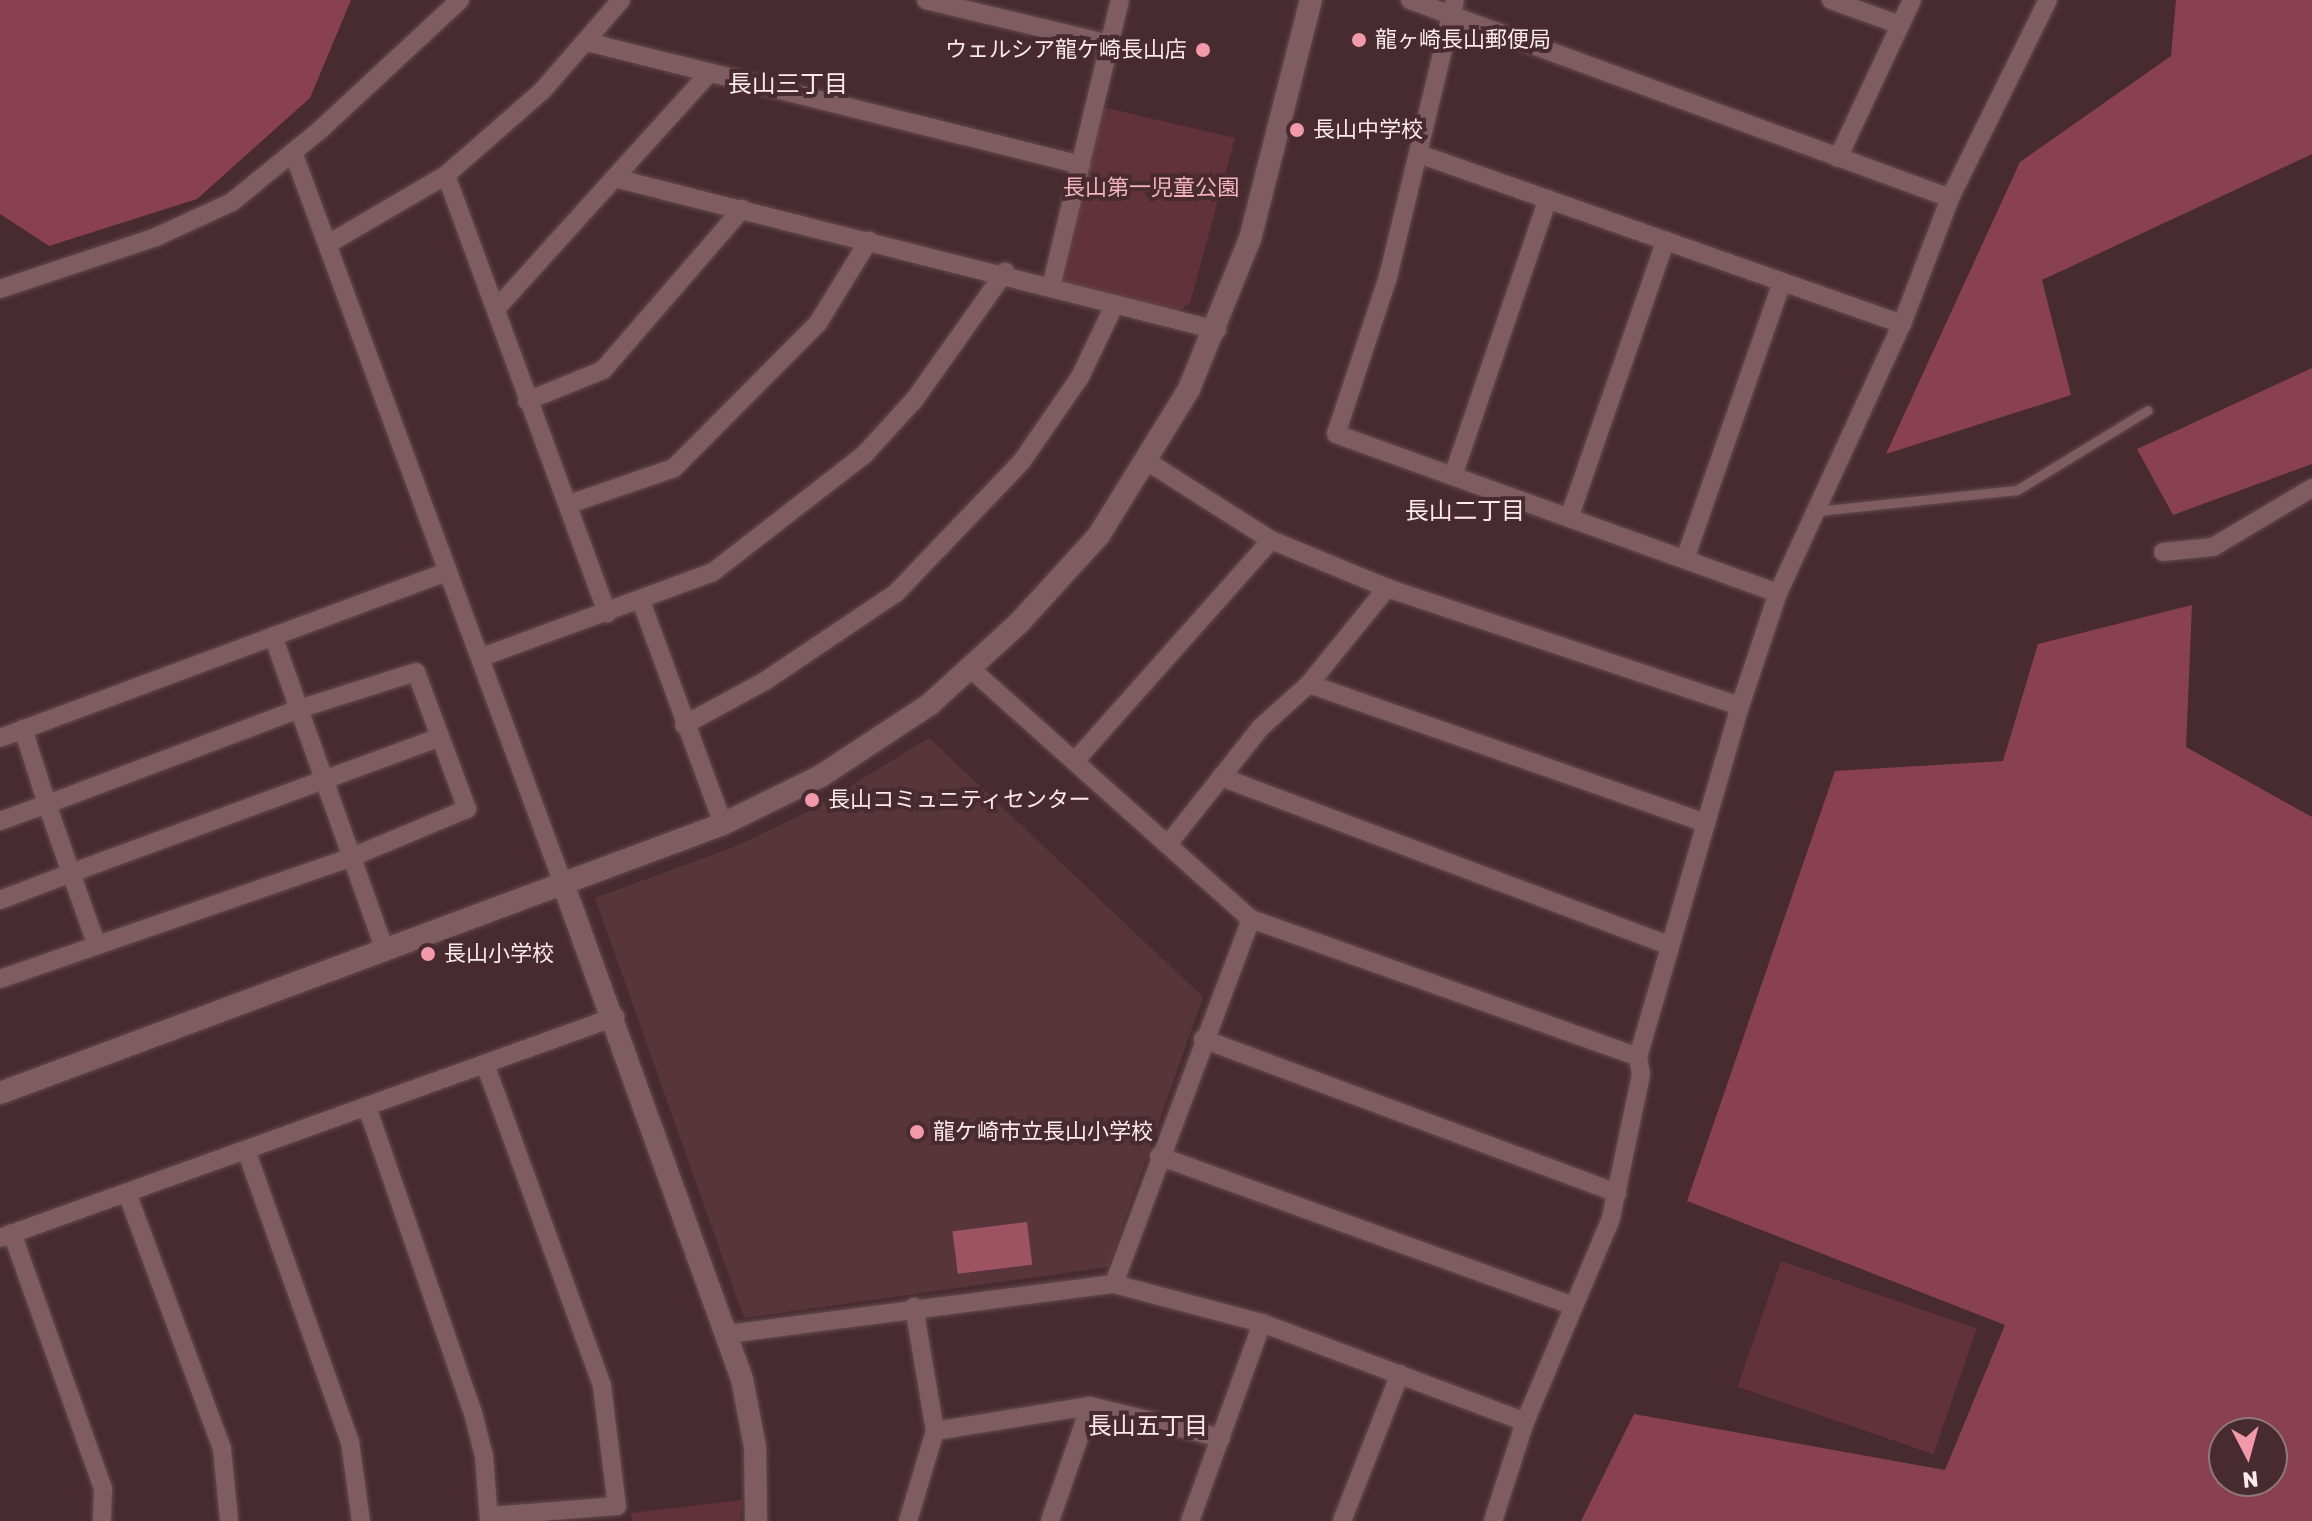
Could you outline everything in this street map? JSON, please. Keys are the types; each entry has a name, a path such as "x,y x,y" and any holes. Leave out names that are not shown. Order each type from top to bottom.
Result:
{"street":[{"path":"0,289 201,219 232,202 293,152 460,0"},
{"path":"328,244 446,175 543,90 621,0"},
{"path":"926,0 1109,44"},
{"path":"1051,287 1120,0"},
{"path":"0,1093 564,886 723,824 878,741 971,669 1099,535 1148,462 1217,330 1250,239 1311,0"},
{"path":"1410,0 1454,7 1838,158 1950,198"},
{"path":"1831,0 1900,25"},
{"path":"1838,158 1912,0"},
{"path":"1493,1521 1525,1422 1617,1193 1641,1074 1638,1057 1740,706 1778,593 1902,324 1950,198 2048,0"},
{"path":"1454,7 1388,277 1336,434 1778,593"},
{"path":"587,42 1081,165"},
{"path":"496,309 710,72"},
{"path":"293,152 615,1017 728,1334 752,1424 756,1521"},
{"path":"1419,154 1902,324"},
{"path":"446,175 607,613"},
{"path":"614,178 1005,272 1217,330"},
{"path":"1453,476 1548,199"},
{"path":"527,401 603,370 742,209"},
{"path":"569,504 674,468 818,323 869,240"},
{"path":"1569,518 1666,240"},
{"path":"482,657 713,572 864,455 915,399 1005,272"},
{"path":"1685,559 1782,282"},
{"path":"684,725 765,681 896,593 1022,461 1080,377 1115,304"},
{"path":"1148,462 1271,540 1387,588 1740,706"},
{"path":"2163,552 2213,547 2312,488"},
{"path":"1075,761 1271,540"},
{"path":"0,738 448,571"},
{"path":"1169,843 1260,728 1309,684 1387,588"},
{"path":"641,601 684,725 723,824"},
{"path":"273,636 385,951"},
{"path":"971,669 1251,919 1638,1057"},
{"path":"0,821 299,709 416,672 467,809 352,857 0,979"},
{"path":"1309,684 1706,823"},
{"path":"23,729 97,946"},
{"path":"0,900 323,776 440,737"},
{"path":"1221,777 1670,946"},
{"path":"1114,1284 1159,1156 1251,919"},
{"path":"102,1521 103,1489 6,1236 615,1017"},
{"path":"1203,1039 1617,1193"},
{"path":"367,1107 473,1413 490,1518 617,1506 602,1386 485,1064"},
{"path":"246,1150 350,1442 361,1521"},
{"path":"1159,1156 1574,1306"},
{"path":"127,1193 222,1449 229,1521"},
{"path":"728,1334 914,1307 1114,1284 1262,1323 1525,1422"},
{"path":"908,1521 935,1431 914,1307"},
{"path":"1190,1521 1262,1323"},
{"path":"1342,1521 1400,1374"},
{"path":"935,1431 1090,1406 1221,1438"},
{"path":"1050,1521 1090,1406"}],"lane":[{"path":"1817,511 2017,490 2148,410"}],"shaded area":[{"path":"0,0 351,0 310,98 197,199 49,246 0,214"},
{"path":"2176,0 2312,0 2312,154 2042,280 2071,395 1886,454 2020,162 2171,56"},
{"path":"2312,368 2312,464 2173,515 2137,449"},
{"path":"2192,605 2186,747 2312,817 2312,1521 1581,1521 1634,1414 1945,1470 2005,1325 1687,1201 1835,771 2003,761 2038,644"},
{"name":"龍ケ崎市立長山小学校","path":"929,738 1203,997 1108,1267 744,1318 595,898 739,845 809,811"},
{"path":"1027,1222 1032,1265 958,1274 953,1231"}],"green space":[{"name":"長山第一児童公園","path":"1102,107 1235,138 1190,303 1179,311 1058,283"},
{"path":"1781,1261 1977,1328 1933,1454 1738,1387"},
{"path":"742,1500 740,1521 632,1521 631,1513"}],"place":[{"name":"龍ヶ崎長山郵便局","path":"1359,40"},
{"name":"ウェルシア龍ケ崎長山店","path":"1203,50"},
{"name":"長山中学校","path":"1297,130"},
{"name":"長山コミュニティセンター","path":"812,800"},
{"name":"長山小学校","path":"428,954"},
{"name":"龍ケ崎市立長山小学校","path":"917,1132"}],"district":[{"name":"長山三丁目","path":"788,85"},
{"name":"長山二丁目","path":"1465,512"},
{"name":"長山五丁目","path":"1148,1427"}]}
